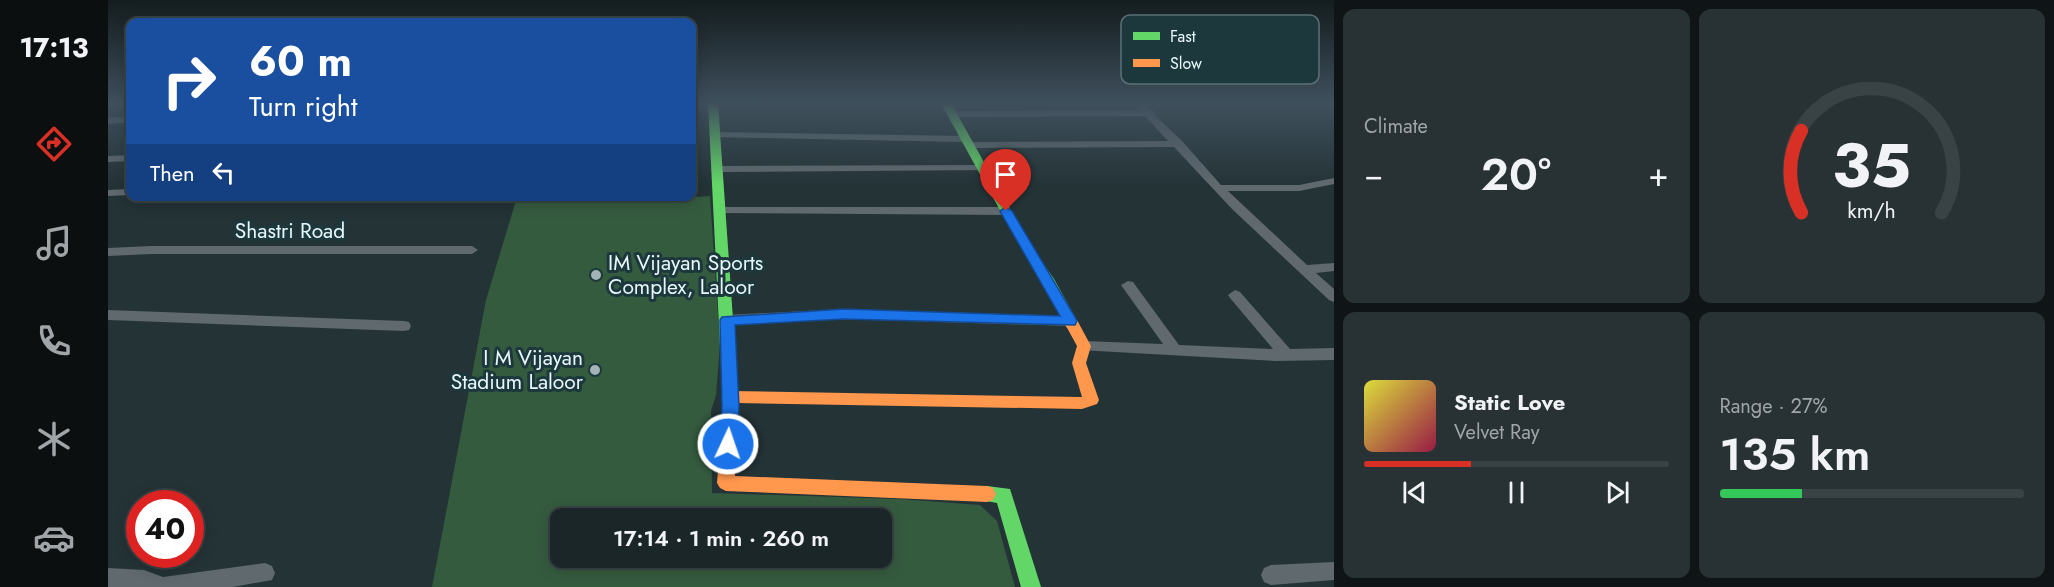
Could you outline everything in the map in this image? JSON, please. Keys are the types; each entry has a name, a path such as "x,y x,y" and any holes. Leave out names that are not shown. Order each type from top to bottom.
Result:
{"street":[{"path":"714,130 730,397 726,483 1004,495 1031,587"},
{"path":"730,397 1082,403 1091,400 1079,363 1084,346 962,130"},
{"path":"1167,130 1220,189 1334,297"},
{"path":"714,135 968,142 1179,144"},
{"path":"108,159 126,158"},
{"path":"716,169 982,168"},
{"path":"1220,189 1299,188 1334,181"},
{"path":"108,193 126,192"},
{"path":"720,211 1006,211"},
{"name":"Shastri Road","path":"108,252 472,250"},
{"path":"1304,270 1334,267"},
{"path":"1128,285 1175,351"},
{"path":"1235,295 1286,355"},
{"path":"727,320 844,314 1070,321"},
{"path":"108,315 404,326"},
{"path":"1084,346 1286,355 1334,354"},
{"path":"1271,575 1334,571"},
{"path":"108,578 144,580 163,587 265,573"}],"green space":[{"name":"I M Vijayan Stadium Laloor","path":"710,196 720,344 716,395 711,411 712,493 899,499 980,505 997,521 1015,587 432,587 486,300 516,201 593,201 593,203 696,201 696,197"}],"traffic: fast":[{"path":"715,130 731,406"},
{"path":"961,130 1023,243 1047,279 1072,324"},
{"path":"987,494 1004,495 1031,587"}],"traffic: slow":[{"path":"730,397 1082,403 1091,400 1079,363 1084,346 1072,324"},
{"path":"731,406 726,483 987,494"}],"place":[{"name":"IM Vijayan Sports Complex, Laloor","path":"596,275"},
{"name":"I M Vijayan Stadium Laloor","path":"595,370"}],"route":[{"path":"728,444 730,406 727,320 844,314 1070,321 1006,211"}]}
